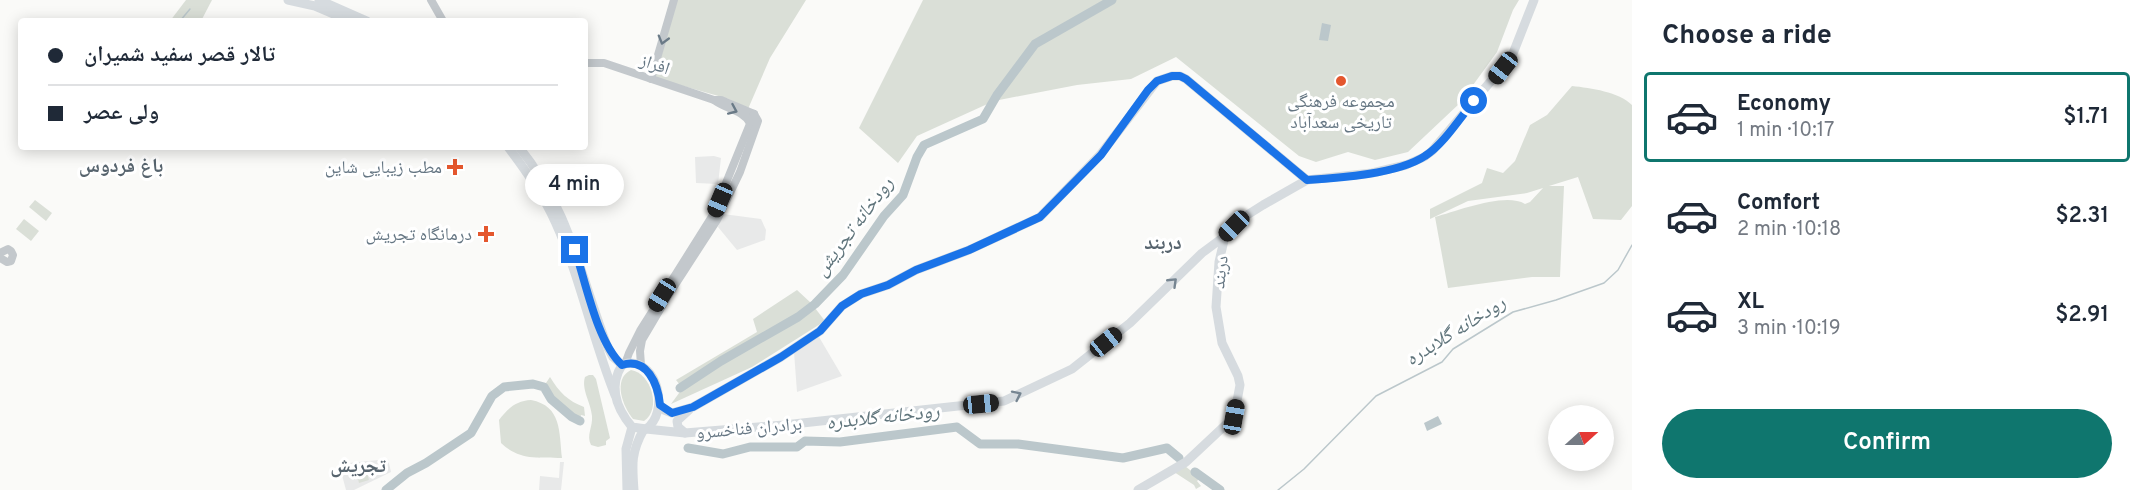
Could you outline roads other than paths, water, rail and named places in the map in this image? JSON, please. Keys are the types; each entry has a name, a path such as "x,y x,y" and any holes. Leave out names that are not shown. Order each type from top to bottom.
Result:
{"main road":[{"path":"288,0 315,6 343,18"},
{"path":"319,0 360,18"},
{"name":"دربند","path":"1138,490 1186,462 1234,417 1240,385 1238,376 1226,354 1217,325 1216,307 1219,262 1225,236 1244,216 1307,180 1372,173 1415,162 1432,151 1512,56 1534,0"},
{"path":"685,434 678,427 677,421 693,407 781,357 820,331 842,306 861,294 888,285 916,270 969,250 1040,217 1101,155 1148,90 1162,78 1180,76 1186,79 1307,180"},
{"path":"510,150 526,170 552,214 603,366 621,412 632,427 645,429"},
{"path":"521,150 533,164 559,209 608,348 624,365"},
{"name":"برادران فناخسرو","path":"645,429 685,434 1004,401 1072,369 1130,323 1204,251 1225,236"},
{"path":"1204,251 1215,256 1219,262"},
{"path":"615,396 616,378 624,365 634,363 641,365 652,378 657,390 660,405 655,421 645,429 636,444 632,457 634,490"},
{"path":"660,405 672,413 693,407"},
{"path":"627,490 626,449 632,427"}],"street":[{"path":"431,0 441,18"},
{"path":"651,79 674,0"},
{"name":"افراز","path":"588,63 604,63 714,100 749,119 750,123"},
{"name":"افراز","path":"714,100 721,100 754,114"},
{"path":"624,365 640,331 713,215 754,114"},
{"path":"641,365 642,340 717,220 740,172 758,121 754,114"},
{"path":"0,252 8,249 13,253 11,261 1,260"}],"waterway":[{"name":"رودخانه تجریش","path":"680,388 721,361 798,317 815,304 843,275 884,216 903,195 917,157 924,145 983,119 997,95 1035,44 1112,0"},
{"path":"182,18 190,9"},
{"name":"رودخانه گلابدره","path":"1278,490 1304,469 1376,396 1442,362 1453,349 1513,312 1604,283 1618,270 1632,245"},
{"name":"رودخانه تجریش","path":"386,490 407,473 471,433 492,396 504,387 533,384 544,387 551,399 580,421"},
{"name":"رودخانه گلابدره","path":"688,448 723,454 750,447 797,447 805,441 840,442 957,427 980,444 1018,444 1123,458 1167,448 1179,458"},
{"name":"رودخانه گلابدره","path":"1195,472 1220,490"}],"place":[{"name":"مجموعه فرهنگی تاریخی سعدآباد","path":"1341,81"},
{"name":"مطب زیبایی شاین","path":"455,167"},
{"name":"درمانگاه تجریش","path":"486,234"}],"district":[{"name":"باغ فردوس","path":"121,165"},
{"name":"دربند","path":"1163,242"},
{"name":"تجریش","path":"358,465"}]}
